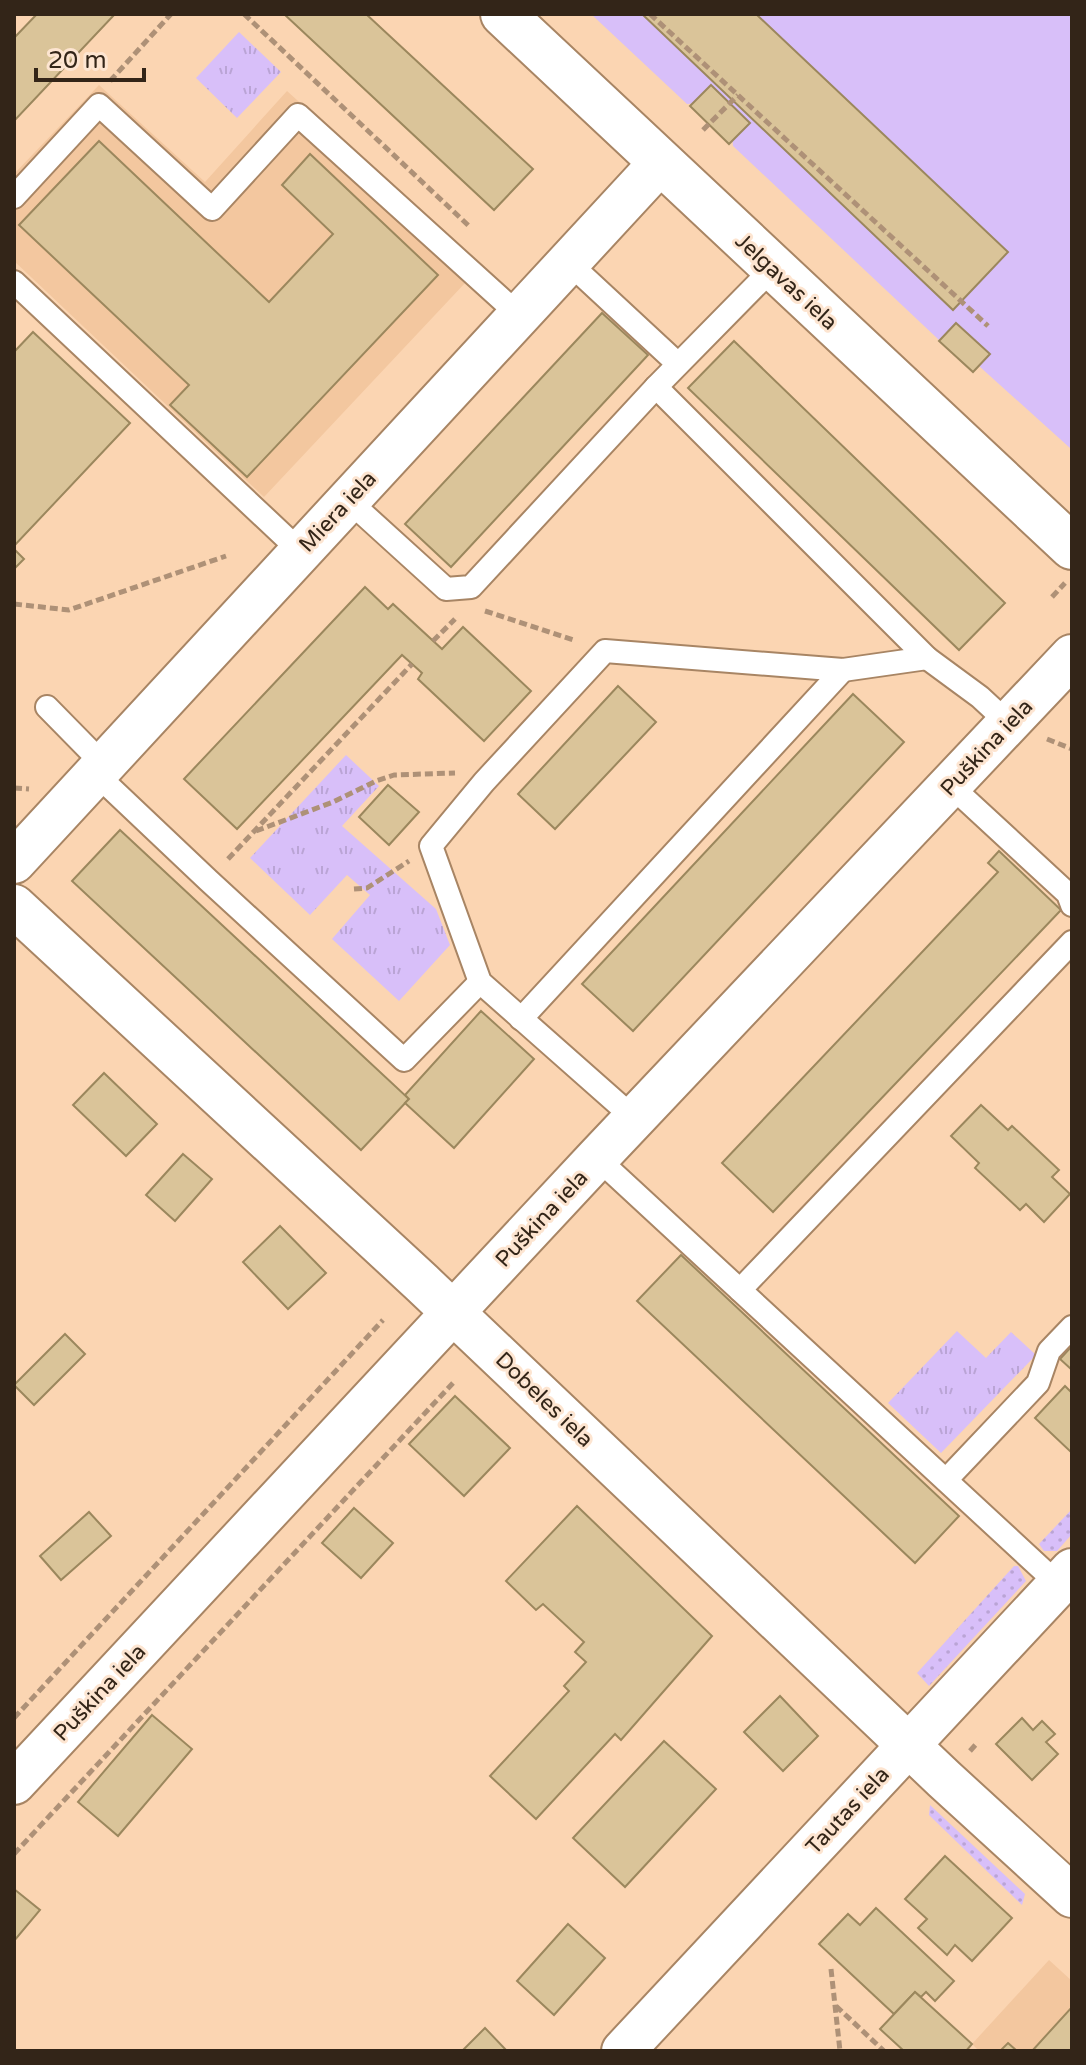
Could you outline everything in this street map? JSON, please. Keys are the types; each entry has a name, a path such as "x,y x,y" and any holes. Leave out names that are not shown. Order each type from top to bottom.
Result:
{"street":[{"name":"Jelgavas iela","path":"503,14 773,268 1069,565"},
{"name":"Miera iela","path":"14,862 661,162"},
{"name":"Puškina iela","path":"14,1783 597,1158 1072,656"},
{"name":"Dobeles iela","path":"14,906 453,1312 1072,1896"},
{"name":"Tautas iela","path":"623,2051 1065,1577"}],"lane":[{"path":"14,197 99,105 212,209 298,115 519,315"},
{"path":"568,262 678,364"},
{"path":"348,500 446,589 471,587 656,387 773,268"},
{"path":"14,282 300,551"},
{"path":"656,387 927,658 980,697 1008,723"},
{"path":"635,1119 480,982 431,846 484,782 605,651 843,670 927,658"},
{"path":"521,1019 843,670"},
{"path":"47,707 99,769 208,880 404,1060 480,982"},
{"path":"950,785 1068,894 1072,905"},
{"path":"740,1290 1072,942"},
{"path":"597,1158 946,1480 1065,1577"},
{"path":"946,1480 1038,1383 1049,1351 1072,1327"}],"path":[{"path":"99,105 103,90 171,14"},
{"path":"244,14 480,237"},
{"path":"650,14 988,326"},
{"path":"703,130 738,95"},
{"path":"14,604 69,610 226,556"},
{"path":"1052,597 1069,565"},
{"path":"446,589 468,605 605,651"},
{"path":"433,641 468,605"},
{"path":"208,880 412,664"},
{"path":"1055,743 1072,749"},
{"path":"252,833 394,775 458,773"},
{"path":"354,889 367,888 431,846"},
{"path":"14,1718 383,1320"},
{"path":"14,1854 453,1383"},
{"path":"831,1969 840,2051"},
{"path":"835,2005 884,2051"}],"shaded area":[{"path":"99,85 205,182 287,91 481,266 264,497 14,261 14,174"},
{"path":"1049,1960 1072,1981 1072,2051 979,2051 972,2044"}],"green space":[{"path":"591,14 1072,14 1070,448 979,366 973,372 733,146 732,134 700,103 687,104"},
{"path":"239,32 281,72 237,118 196,78"},
{"path":"346,755 379,786 342,826 436,909 450,945 399,1001 332,939 370,895 347,875 310,915 250,858"},
{"path":"957,1331 986,1358 1011,1332 1036,1355 941,1453 888,1403"},
{"path":"1072,1509 1072,1534 1057,1551 1044,1551 1039,1544"},
{"path":"1014,1566 1018,1566 1026,1581 929,1686 917,1673"},
{"path":"930,1805 1025,1894 1022,1905 929,1815"}],"building":[{"path":"37,14 115,14 14,121 14,38"},
{"path":"284,14 366,14 533,169 494,210"},
{"path":"642,14 756,14 1008,252 953,310"},
{"path":"711,85 750,123 729,144 690,106"},
{"path":"99,141 269,302 333,234 282,185 310,154 438,275 247,477 170,405 189,385 19,225"},
{"path":"602,313 648,355 451,567 405,524"},
{"path":"956,323 990,354 973,372 939,341"},
{"path":"33,332 130,423 14,546 14,352"},
{"path":"734,341 1005,603 959,650 688,388"},
{"path":"14,549 24,559 14,569"},
{"path":"365,587 388,609 393,604 442,649 463,627 531,691 484,741 418,679 422,673 402,655 237,829 184,779"},
{"path":"618,686 656,722 555,829 518,794"},
{"path":"853,694 904,742 633,1031 582,984"},
{"path":"388,785 419,812 389,845 359,817"},
{"path":"120,830 409,1099 361,1150 72,881"},
{"path":"999,851 1061,910 773,1212 722,1163 998,872 988,863"},
{"path":"481,1011 534,1059 454,1148 405,1103 409,1099 405,1095"},
{"path":"104,1073 157,1124 126,1156 73,1105"},
{"path":"981,1105 1008,1130 1012,1126 1059,1170 1052,1177 1070,1194 1044,1222 1026,1204 1020,1210 975,1168 979,1163 951,1136"},
{"path":"183,1154 212,1179 175,1221 146,1195"},
{"path":"280,1226 326,1273 288,1309 243,1262"},
{"path":"681,1255 959,1516 915,1563 637,1301"},
{"path":"65,1334 85,1354 34,1405 14,1385"},
{"path":"1072,1346 1072,1370 1060,1359"},
{"path":"1065,1386 1072,1393 1072,1453 1035,1418"},
{"path":"455,1396 510,1448 464,1496 409,1444"},
{"path":"577,1506 712,1636 621,1740 615,1734 536,1819 490,1776 569,1691 564,1686 586,1662 575,1652 584,1642 543,1604 536,1610 506,1581"},
{"path":"354,1508 393,1543 361,1578 322,1543"},
{"path":"89,1512 111,1536 61,1580 40,1556"},
{"path":"780,1696 818,1736 783,1771 744,1732"},
{"path":"152,1715 192,1749 118,1836 78,1802"},
{"path":"1022,1718 1033,1730 1042,1721 1055,1734 1046,1742 1058,1754 1032,1780 996,1744"},
{"path":"664,1741 716,1789 625,1887 573,1838"},
{"path":"945,1856 1012,1918 972,1961 955,1945 947,1955 918,1928 927,1919 905,1899"},
{"path":"14,1889 40,1910 14,1941"},
{"path":"876,1908 954,1981 935,2001 926,1992 921,1997 915,1992 894,2014 819,1944 848,1914 860,1925"},
{"path":"568,1924 605,1958 554,2015 517,1981"},
{"path":"915,1992 972,2044 966,2051 904,2051 880,2029"},
{"path":"1072,2007 1072,2051 1032,2051"},
{"path":"485,2028 507,2051 462,2051"},
{"path":"1008,2043 1017,2051 1000,2051"}]}
